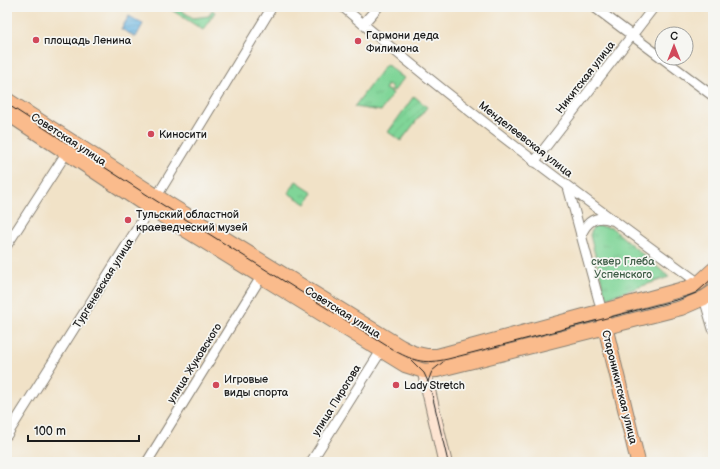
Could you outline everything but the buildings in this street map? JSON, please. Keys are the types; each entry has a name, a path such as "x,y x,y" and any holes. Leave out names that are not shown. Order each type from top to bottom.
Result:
{"main road":[{"name":"Советская улица","path":"7,100 261,277 405,365 424,370 438,370 681,308 708,295"},
{"name":"Советская улица","path":"7,113 66,152 400,347 413,353 437,356 602,312 699,284 713,270"},
{"name":"Староникитская улица","path":"602,312 638,462"},
{"path":"424,355 424,370 445,462"}],"street":[{"name":"Тургеневская улица","path":"7,435 154,202 272,7"},
{"name":"Менделеевская улица","path":"344,7 418,71 534,162 699,284"},
{"path":"363,24 378,7"},
{"path":"594,7 713,96"},
{"name":"Никитская улица","path":"534,162 654,7"},
{"path":"7,245 66,152"},
{"path":"568,187 602,312"},
{"path":"581,235 588,223 593,220 613,220"},
{"name":"улица Жуковского","path":"147,462 261,277"},
{"path":"708,295 713,329"},
{"name":"улица Пирогова","path":"311,462 381,351"}],"green space":[{"path":"167,7 176,7 193,18 209,16 212,10 215,12 203,30"},
{"path":"386,64 404,78 394,91 391,90 392,88 388,85 385,89 393,93 381,111 354,107"},
{"path":"414,96 427,107 401,141 388,132"},
{"path":"296,181 313,192 306,204 288,193"},
{"name":"сквер Глеба Успенского","path":"599,226 612,228 669,277 606,298 590,235 593,227"}],"water":[{"path":"129,16 143,24 136,37 121,29"}],"tram line":[{"path":"7,104 155,200 395,351 415,360 427,362 448,359 680,299 696,293 713,278"},
{"path":"410,359 424,373 430,386 448,462"},
{"path":"427,384 432,371 443,362"}],"place":[{"name":"площадь Ленина","path":"36,40"},
{"name":"Гармони деда Филимона","path":"358,41"},
{"name":"Киносити","path":"151,134"},
{"name":"Тульский областной краеведческий музей","path":"128,220"},
{"name":"Игровые виды спорта","path":"216,385"},
{"name":"Lady Stretch","path":"396,385"}]}
